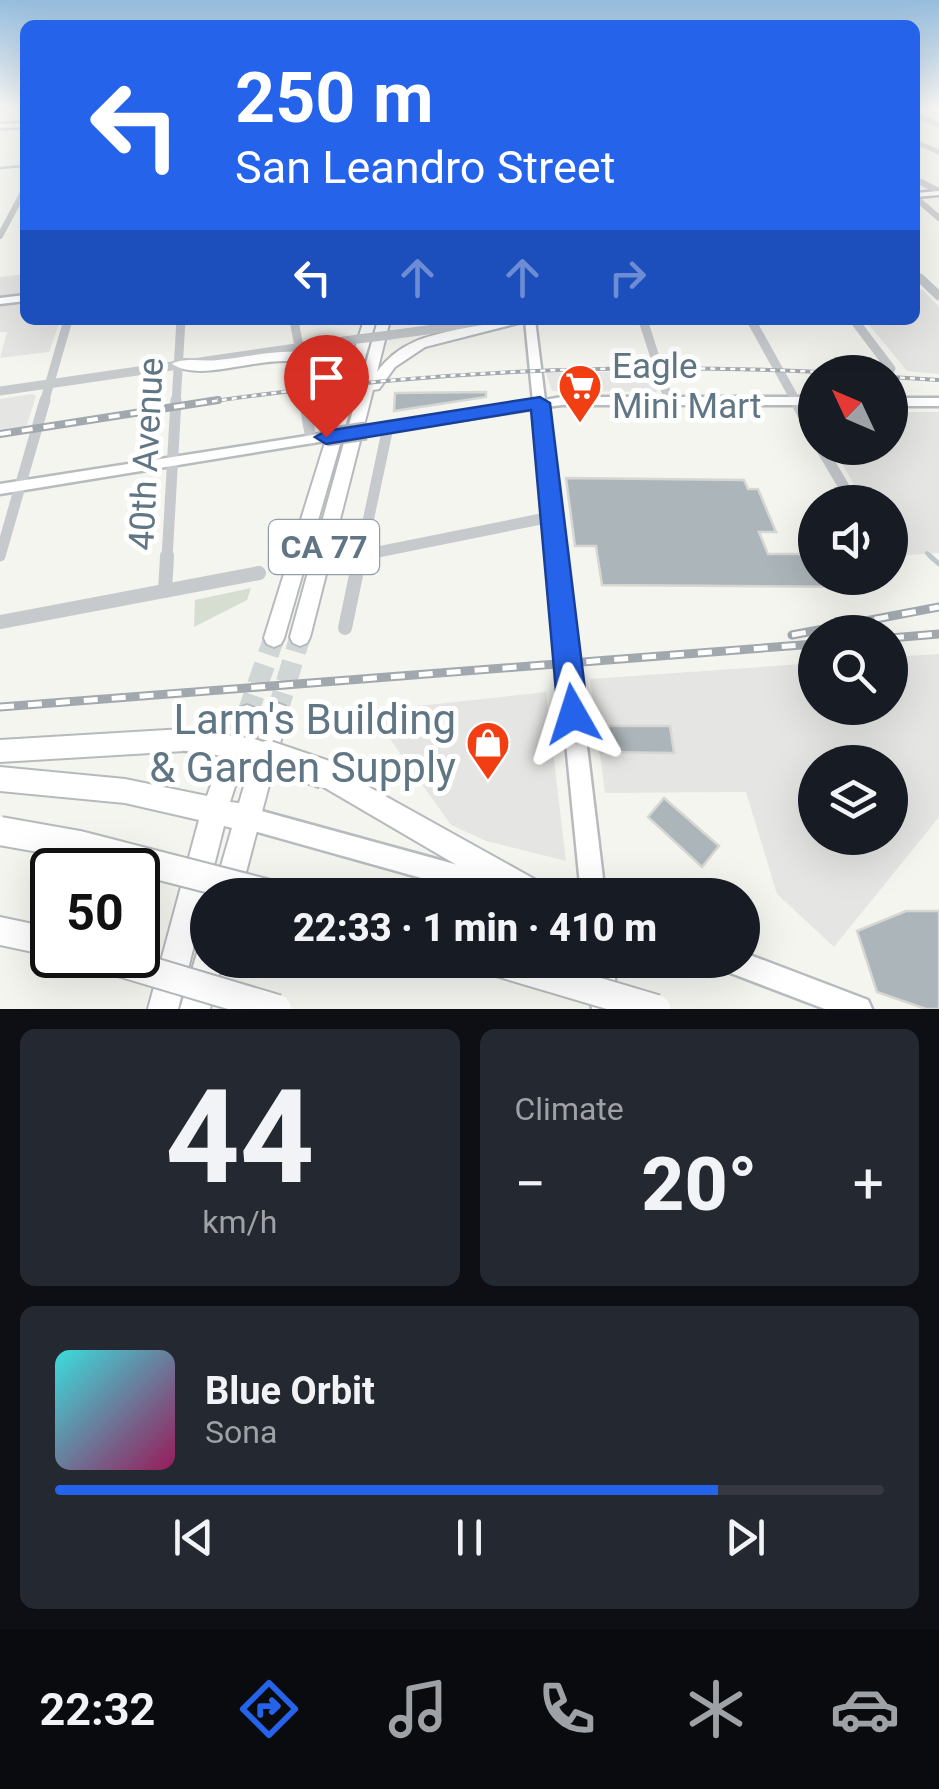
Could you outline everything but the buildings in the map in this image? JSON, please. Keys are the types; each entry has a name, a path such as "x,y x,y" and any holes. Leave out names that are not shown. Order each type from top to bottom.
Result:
{"highway":[{"name":"CA 77","path":"274,638 368,325"},
{"path":"329,447 396,358 430,340 504,325"},
{"name":"CA 77","path":"300,637 329,447 390,330"},
{"path":"179,364 208,367 300,356 331,364 340,372 342,382 329,447"},
{"path":"231,878 277,713"},
{"path":"163,1009 216,809 248,715"},
{"path":"0,751 184,740 251,749 324,774 505,878"},
{"path":"0,779 124,791 248,818"},
{"path":"0,832 79,845 206,878"},
{"path":"0,931 30,937"},
{"path":"160,974 276,1009"},
{"path":"195,1009 203,978"},
{"path":"552,978 656,1009"}],"main road":[{"path":"529,325 592,878"},
{"path":"0,489 173,462 329,447 366,430 540,403 796,401"},
{"path":"908,402 939,402"},
{"path":"248,818 463,878"},
{"path":"760,972 858,1009"},
{"path":"601,978 604,1009"}],"street":[{"path":"0,236 20,198"},
{"path":"920,201 939,218"},
{"path":"934,286 939,296"},
{"path":"0,556 67,325"},
{"name":"40th Avenue","path":"165,590 181,325"},
{"path":"295,325 300,348"},
{"path":"0,391 358,339 390,330 445,325"},
{"path":"645,325 668,400"},
{"path":"754,325 798,405"},
{"path":"858,325 880,355"},
{"path":"298,369 329,447"},
{"path":"345,628 388,427"},
{"path":"358,556 551,517"},
{"path":"0,622 259,573"}],"shaded area":[{"path":"20,275 20,325 59,325 49,352 0,358 7,332 0,332 0,277"},
{"path":"920,290 939,307 939,374 908,371 908,355 894,355 869,325 920,325"},
{"path":"653,371 657,392 552,391 546,373"},
{"path":"36,396 26,428 0,432 0,399"},
{"path":"908,412 939,412 939,553 908,555 908,485 854,485 843,465 908,465"},
{"path":"251,588 247,600 194,627 195,600"},
{"path":"939,654 939,817 834,947 777,894 746,792 605,793 590,679 798,664 798,725 908,725 908,656"},
{"name":"Larm's Building & Garden Supply","path":"546,692 566,861 486,841 451,825 380,725 380,710"}],"waterway":[{"path":"0,168 20,166"},
{"path":"927,553 930,556"},
{"path":"930,556 939,564"},
{"path":"930,556 933,559"}],"tunnel":[{"path":"277,713 300,637"},
{"path":"247,715 274,638"}],"railway":[{"path":"202,403 356,384 510,372 664,368 798,371"},
{"path":"908,378 939,380"},
{"path":"0,434 218,400"},
{"path":"792,635 939,607"},
{"path":"908,637 939,634"},
{"path":"0,707 798,645"}],"place":[{"name":"Eagle Mini Mart","path":"580,424"},
{"name":"Larm's Building & Garden Supply","path":"488,781"}],"route":[{"path":"326,437 540,403 573,714"}]}
